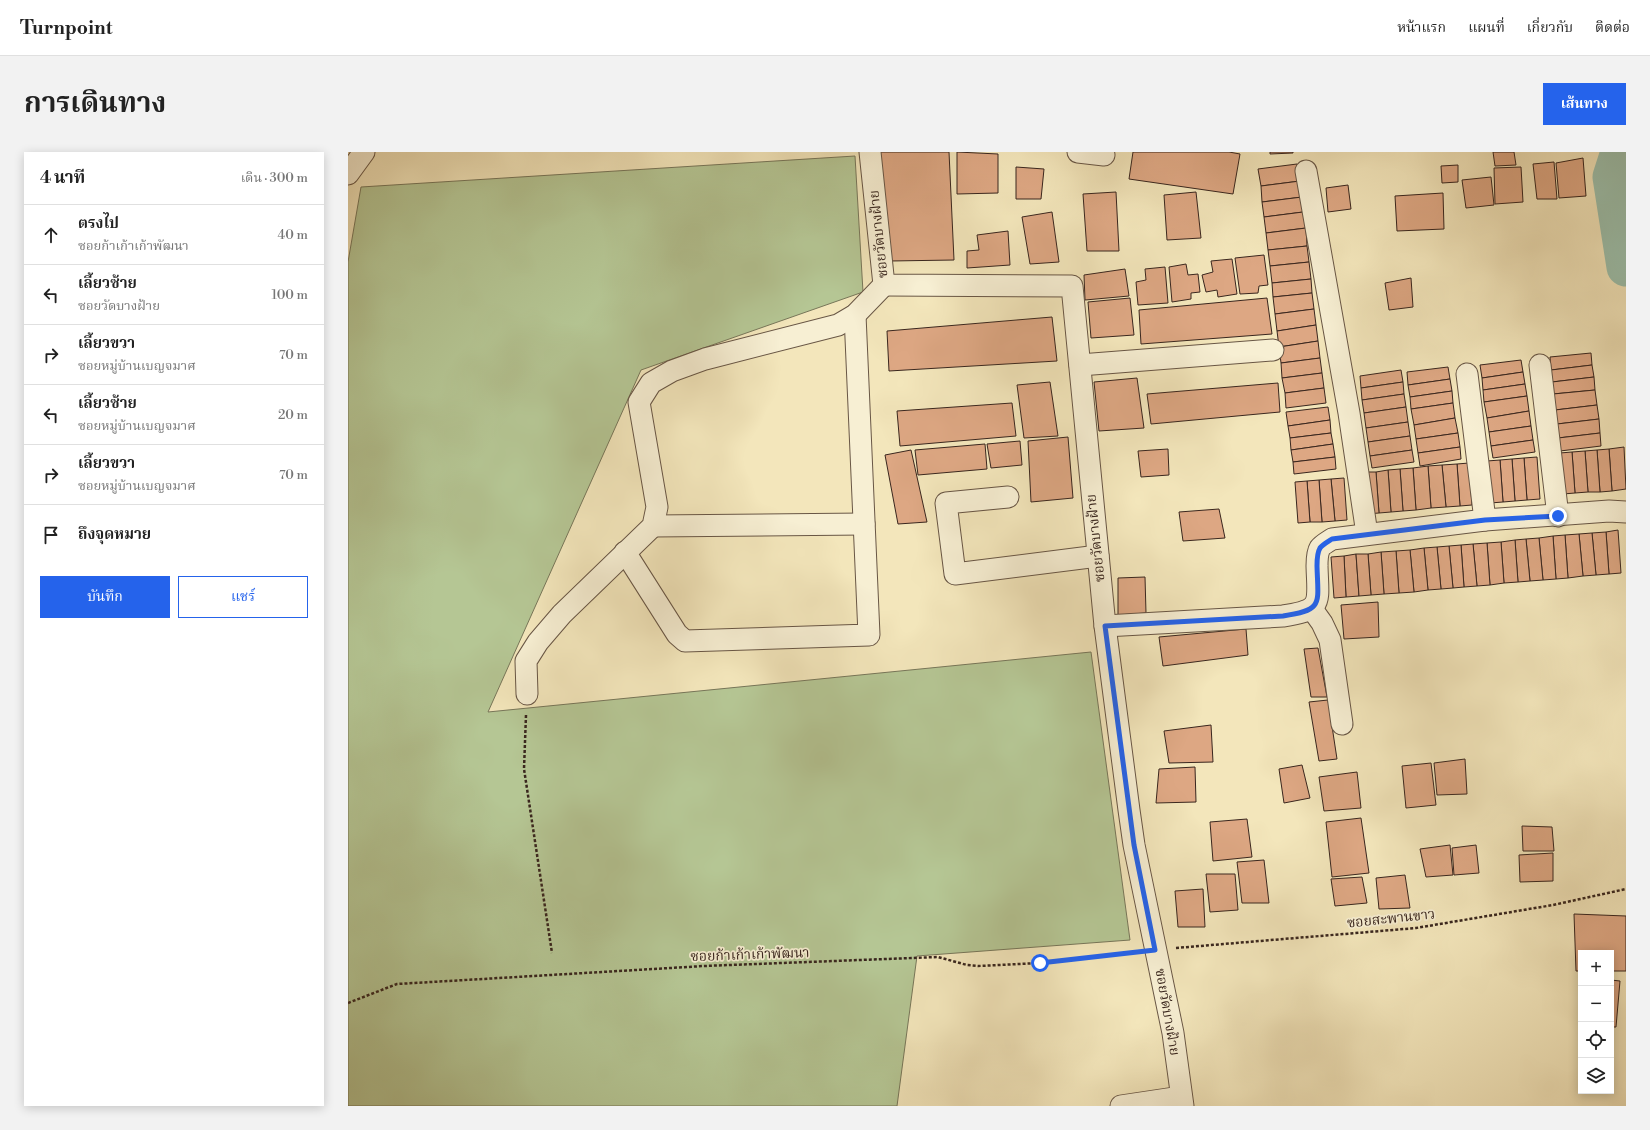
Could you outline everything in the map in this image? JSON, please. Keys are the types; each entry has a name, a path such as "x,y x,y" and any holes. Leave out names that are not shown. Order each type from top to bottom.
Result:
{"street":[{"path":"348,174 364,152"},
{"name":"ซอยวัดบางฝ้าย","path":"870,152 884,285 1072,286 1105,626 1134,845 1173,1033 1182,1102"},
{"path":"1078,152 1104,155"},
{"path":"1306,171 1349,413 1366,534"},
{"path":"527,694 526,661 538,642 562,614 653,526 658,507 639,402 652,383 672,371 704,359 838,325 855,315 884,285"},
{"path":"625,552 677,634 685,641 869,635 855,315"},
{"path":"1080,365 1273,350"},
{"path":"1540,365 1558,516"},
{"path":"1467,374 1485,520"},
{"path":"1008,497 946,503 955,574 1098,556"},
{"path":"1105,626 1283,616 1304,613 1312,609 1318,599 1317,559 1320,548 1332,539 1485,520 1558,516 1609,511 1626,512"},
{"path":"653,526 864,524"},
{"path":"1312,609 1322,623 1330,640 1342,724"},
{"path":"1121,1106 1182,1102"}],"path":[{"path":"527,694 524,769 552,953"},
{"name":"ซอยสะพานขาว","path":"1155,950 1416,928 1553,905 1626,888"},
{"name":"ซอยก้าเก้าเก้าพัฒนา","path":"348,1004 397,984 704,966 938,957 967,965 978,966 1040,963 1155,950"}],"green space":[{"path":"855,156 863,292 641,370 488,712 1091,652 1130,940 917,956 897,1106 348,1106 348,262 361,187"}],"building":[{"path":"879,152 949,152 954,260 890,261"},
{"path":"957,152 998,154 998,193 957,194"},
{"path":"1133,152 1229,152 1240,154 1233,194 1129,179"},
{"path":"1270,152 1293,152 1293,153 1270,154"},
{"path":"1493,152 1514,152 1516,165 1495,166"},
{"path":"1583,158 1586,196 1559,198 1556,163"},
{"path":"1554,162 1557,199 1537,199 1533,164"},
{"path":"1297,164 1300,181 1261,186 1258,169"},
{"path":"1458,165 1458,182 1442,183 1441,166"},
{"path":"1016,167 1044,169 1041,199 1016,199"},
{"path":"1521,167 1523,202 1495,204 1494,168"},
{"path":"1491,177 1494,205 1466,208 1462,180"},
{"path":"1300,181 1302,197 1262,202 1261,186"},
{"path":"1348,185 1351,209 1328,212 1326,188"},
{"path":"1116,192 1119,251 1087,251 1083,194"},
{"path":"1196,192 1201,238 1167,240 1164,195"},
{"path":"1443,193 1444,229 1397,231 1395,196"},
{"path":"1302,197 1303,212 1264,217 1262,202"},
{"path":"1052,212 1059,262 1030,264 1022,217"},
{"path":"1303,212 1306,228 1266,233 1264,217"},
{"path":"1306,228 1307,246 1268,250 1266,233"},
{"path":"1008,231 1010,265 967,268 967,251 979,250 977,235"},
{"path":"1307,246 1309,262 1270,266 1268,250"},
{"path":"1264,255 1268,285 1259,286 1258,293 1240,294 1235,258"},
{"path":"1232,259 1237,294 1218,297 1217,290 1206,292 1202,275 1213,272 1211,261"},
{"path":"1309,262 1311,279 1272,283 1270,266"},
{"path":"1186,264 1188,275 1198,274 1200,292 1191,293 1191,299 1172,302 1169,267"},
{"path":"1165,267 1168,303 1138,305 1136,282 1146,280 1145,269"},
{"path":"1125,269 1129,296 1085,300 1084,275"},
{"path":"1411,278 1413,307 1389,310 1385,283"},
{"path":"1311,279 1312,293 1273,297 1272,283"},
{"path":"1312,293 1314,309 1275,314 1273,297"},
{"path":"1130,298 1134,335 1091,338 1088,302"},
{"path":"1267,298 1272,334 1141,344 1139,310"},
{"path":"1314,309 1316,325 1277,331 1275,314"},
{"path":"1052,317 1057,361 889,371 887,331"},
{"path":"1316,325 1318,341 1279,347 1277,331"},
{"path":"1318,341 1320,358 1281,363 1279,347"},
{"path":"1591,353 1592,365 1551,370 1550,357"},
{"path":"1320,358 1322,373 1282,378 1281,363"},
{"path":"1521,360 1523,372 1482,378 1480,365"},
{"path":"1592,365 1594,377 1552,382 1551,370"},
{"path":"1448,367 1450,379 1408,385 1407,372"},
{"path":"1401,370 1403,382 1361,388 1360,376"},
{"path":"1523,372 1525,384 1483,390 1482,378"},
{"path":"1322,373 1324,388 1285,393 1282,378"},
{"path":"1594,377 1595,390 1553,394 1552,382"},
{"path":"1137,378 1144,428 1099,431 1094,382"},
{"path":"1450,379 1452,391 1410,397 1408,385"},
{"path":"1050,382 1058,436 1024,438 1017,385"},
{"path":"1403,382 1404,394 1362,400 1361,388"},
{"path":"1278,383 1280,412 1151,424 1147,394"},
{"path":"1525,384 1527,396 1484,402 1483,390"},
{"path":"1324,388 1326,403 1286,408 1285,393"},
{"path":"1595,390 1597,405 1555,410 1553,394"},
{"path":"1452,391 1453,403 1411,409 1410,397"},
{"path":"1404,394 1406,407 1364,413 1362,400"},
{"path":"1527,396 1529,411 1487,418 1484,402"},
{"path":"1012,403 1016,436 900,446 897,411"},
{"path":"1453,403 1455,418 1414,425 1411,409"},
{"path":"1597,405 1599,419 1557,424 1555,410"},
{"path":"1328,407 1330,420 1288,426 1286,412"},
{"path":"1406,407 1408,422 1366,428 1364,413"},
{"path":"1529,411 1531,426 1489,432 1487,418"},
{"path":"1455,418 1458,433 1416,439 1414,425"},
{"path":"1599,419 1600,433 1558,438 1557,424"},
{"path":"1330,420 1331,433 1290,438 1288,426"},
{"path":"1408,422 1410,436 1368,442 1366,428"},
{"path":"1531,426 1533,440 1491,446 1489,432"},
{"path":"1331,433 1333,444 1291,450 1290,438"},
{"path":"1458,433 1460,447 1418,453 1416,439"},
{"path":"1600,433 1601,446 1560,451 1558,438"},
{"path":"1410,436 1412,450 1370,456 1368,442"},
{"path":"1068,437 1073,498 1031,502 1028,441"},
{"path":"1533,440 1535,452 1493,458 1491,446"},
{"path":"1020,441 1022,465 991,468 987,444"},
{"path":"985,444 987,469 918,475 915,450"},
{"path":"1333,444 1335,457 1293,462 1291,450"},
{"path":"1460,447 1461,459 1420,466 1418,453"},
{"path":"1624,447 1626,489 1612,491 1609,449"},
{"path":"1168,449 1169,475 1141,477 1138,451"},
{"path":"1609,449 1612,491 1600,492 1597,450"},
{"path":"911,450 927,522 898,524 885,455"},
{"path":"1412,450 1414,462 1372,468 1370,456"},
{"path":"1597,450 1600,492 1588,492 1585,451"},
{"path":"1585,451 1588,492 1575,493 1572,452"},
{"path":"1572,452 1575,493 1563,494 1560,453"},
{"path":"1335,457 1336,469 1294,474 1293,462"},
{"path":"1537,457 1540,499 1527,500 1524,458"},
{"path":"1524,458 1527,500 1515,501 1512,459"},
{"path":"1512,459 1515,501 1503,502 1500,460"},
{"path":"1500,460 1503,502 1490,503 1487,461"},
{"path":"1469,463 1472,505 1460,506 1457,464"},
{"path":"1457,464 1460,506 1446,507 1442,465"},
{"path":"1442,465 1446,507 1431,508 1428,466"},
{"path":"1428,466 1431,508 1416,510 1413,468"},
{"path":"1413,468 1416,510 1403,511 1400,469"},
{"path":"1400,469 1403,511 1391,512 1388,470"},
{"path":"1388,470 1391,512 1379,513 1376,472"},
{"path":"1363,472 1376,472 1379,513 1366,514"},
{"path":"1344,478 1347,520 1335,521 1331,479"},
{"path":"1331,479 1335,521 1322,522 1319,480"},
{"path":"1319,480 1322,522 1310,522 1307,481"},
{"path":"1307,481 1310,522 1298,523 1295,482"},
{"path":"1219,509 1225,538 1183,541 1179,512"},
{"path":"1618,530 1621,573 1609,574 1606,532"},
{"path":"1606,532 1609,574 1596,575 1592,533"},
{"path":"1592,533 1596,575 1583,576 1579,534"},
{"path":"1579,534 1583,576 1568,578 1565,535"},
{"path":"1565,535 1568,578 1556,579 1553,536"},
{"path":"1553,536 1556,579 1543,580 1539,538"},
{"path":"1539,538 1543,580 1530,581 1526,539"},
{"path":"1526,539 1530,581 1518,582 1515,540"},
{"path":"1515,540 1518,582 1504,583 1501,542"},
{"path":"1501,542 1504,583 1490,585 1487,543"},
{"path":"1487,543 1490,585 1477,586 1473,544"},
{"path":"1473,544 1477,586 1464,587 1461,545"},
{"path":"1461,545 1464,587 1453,588 1449,546"},
{"path":"1449,546 1453,588 1441,589 1437,547"},
{"path":"1437,547 1441,589 1428,590 1424,548"},
{"path":"1424,548 1428,590 1414,592 1410,550"},
{"path":"1410,550 1414,592 1399,593 1396,551"},
{"path":"1396,551 1399,593 1384,594 1381,552"},
{"path":"1381,552 1384,594 1371,595 1368,554"},
{"path":"1356,554 1359,596 1346,597 1344,556"},
{"path":"1356,554 1368,554 1371,595 1359,596"},
{"path":"1344,556 1346,597 1334,598 1331,557"},
{"path":"1145,577 1146,613 1118,615 1118,578"},
{"path":"1378,602 1379,637 1344,639 1341,605"},
{"path":"1246,629 1248,655 1163,666 1159,637"},
{"path":"1318,648 1327,697 1311,697 1304,649"},
{"path":"1328,700 1337,759 1319,761 1309,702"},
{"path":"1211,725 1213,762 1169,763 1164,731"},
{"path":"1465,759 1467,794 1437,795 1434,763"},
{"path":"1431,763 1436,805 1406,808 1402,766"},
{"path":"1302,765 1310,798 1284,803 1279,769"},
{"path":"1195,767 1196,802 1156,803 1159,769"},
{"path":"1357,772 1361,808 1324,811 1319,777"},
{"path":"1361,818 1369,873 1332,877 1326,822"},
{"path":"1247,819 1252,857 1213,861 1210,822"},
{"path":"1522,826 1552,827 1554,851 1523,851"},
{"path":"1450,845 1453,875 1426,877 1420,849"},
{"path":"1476,845 1479,873 1454,875 1452,848"},
{"path":"1553,853 1553,881 1520,882 1519,855"},
{"path":"1264,860 1269,903 1242,903 1237,862"},
{"path":"1206,874 1235,874 1238,910 1210,912"},
{"path":"1405,875 1410,908 1379,909 1376,878"},
{"path":"1362,877 1367,903 1335,906 1331,879"},
{"path":"1203,889 1205,927 1178,927 1175,891"},
{"path":"1574,914 1626,916 1626,971 1614,971 1614,950 1578,950 1578,971 1576,971"},
{"path":"1614,980 1620,981 1616,1027 1614,1027"}],"waterway":[{"path":"1620,152 1612,177 1626,267"}],"route":[{"path":"1040,963 1155,950 1134,845 1105,626 1283,616 1304,613 1312,609 1318,599 1317,559 1320,548 1332,539 1485,520 1558,516"}]}
